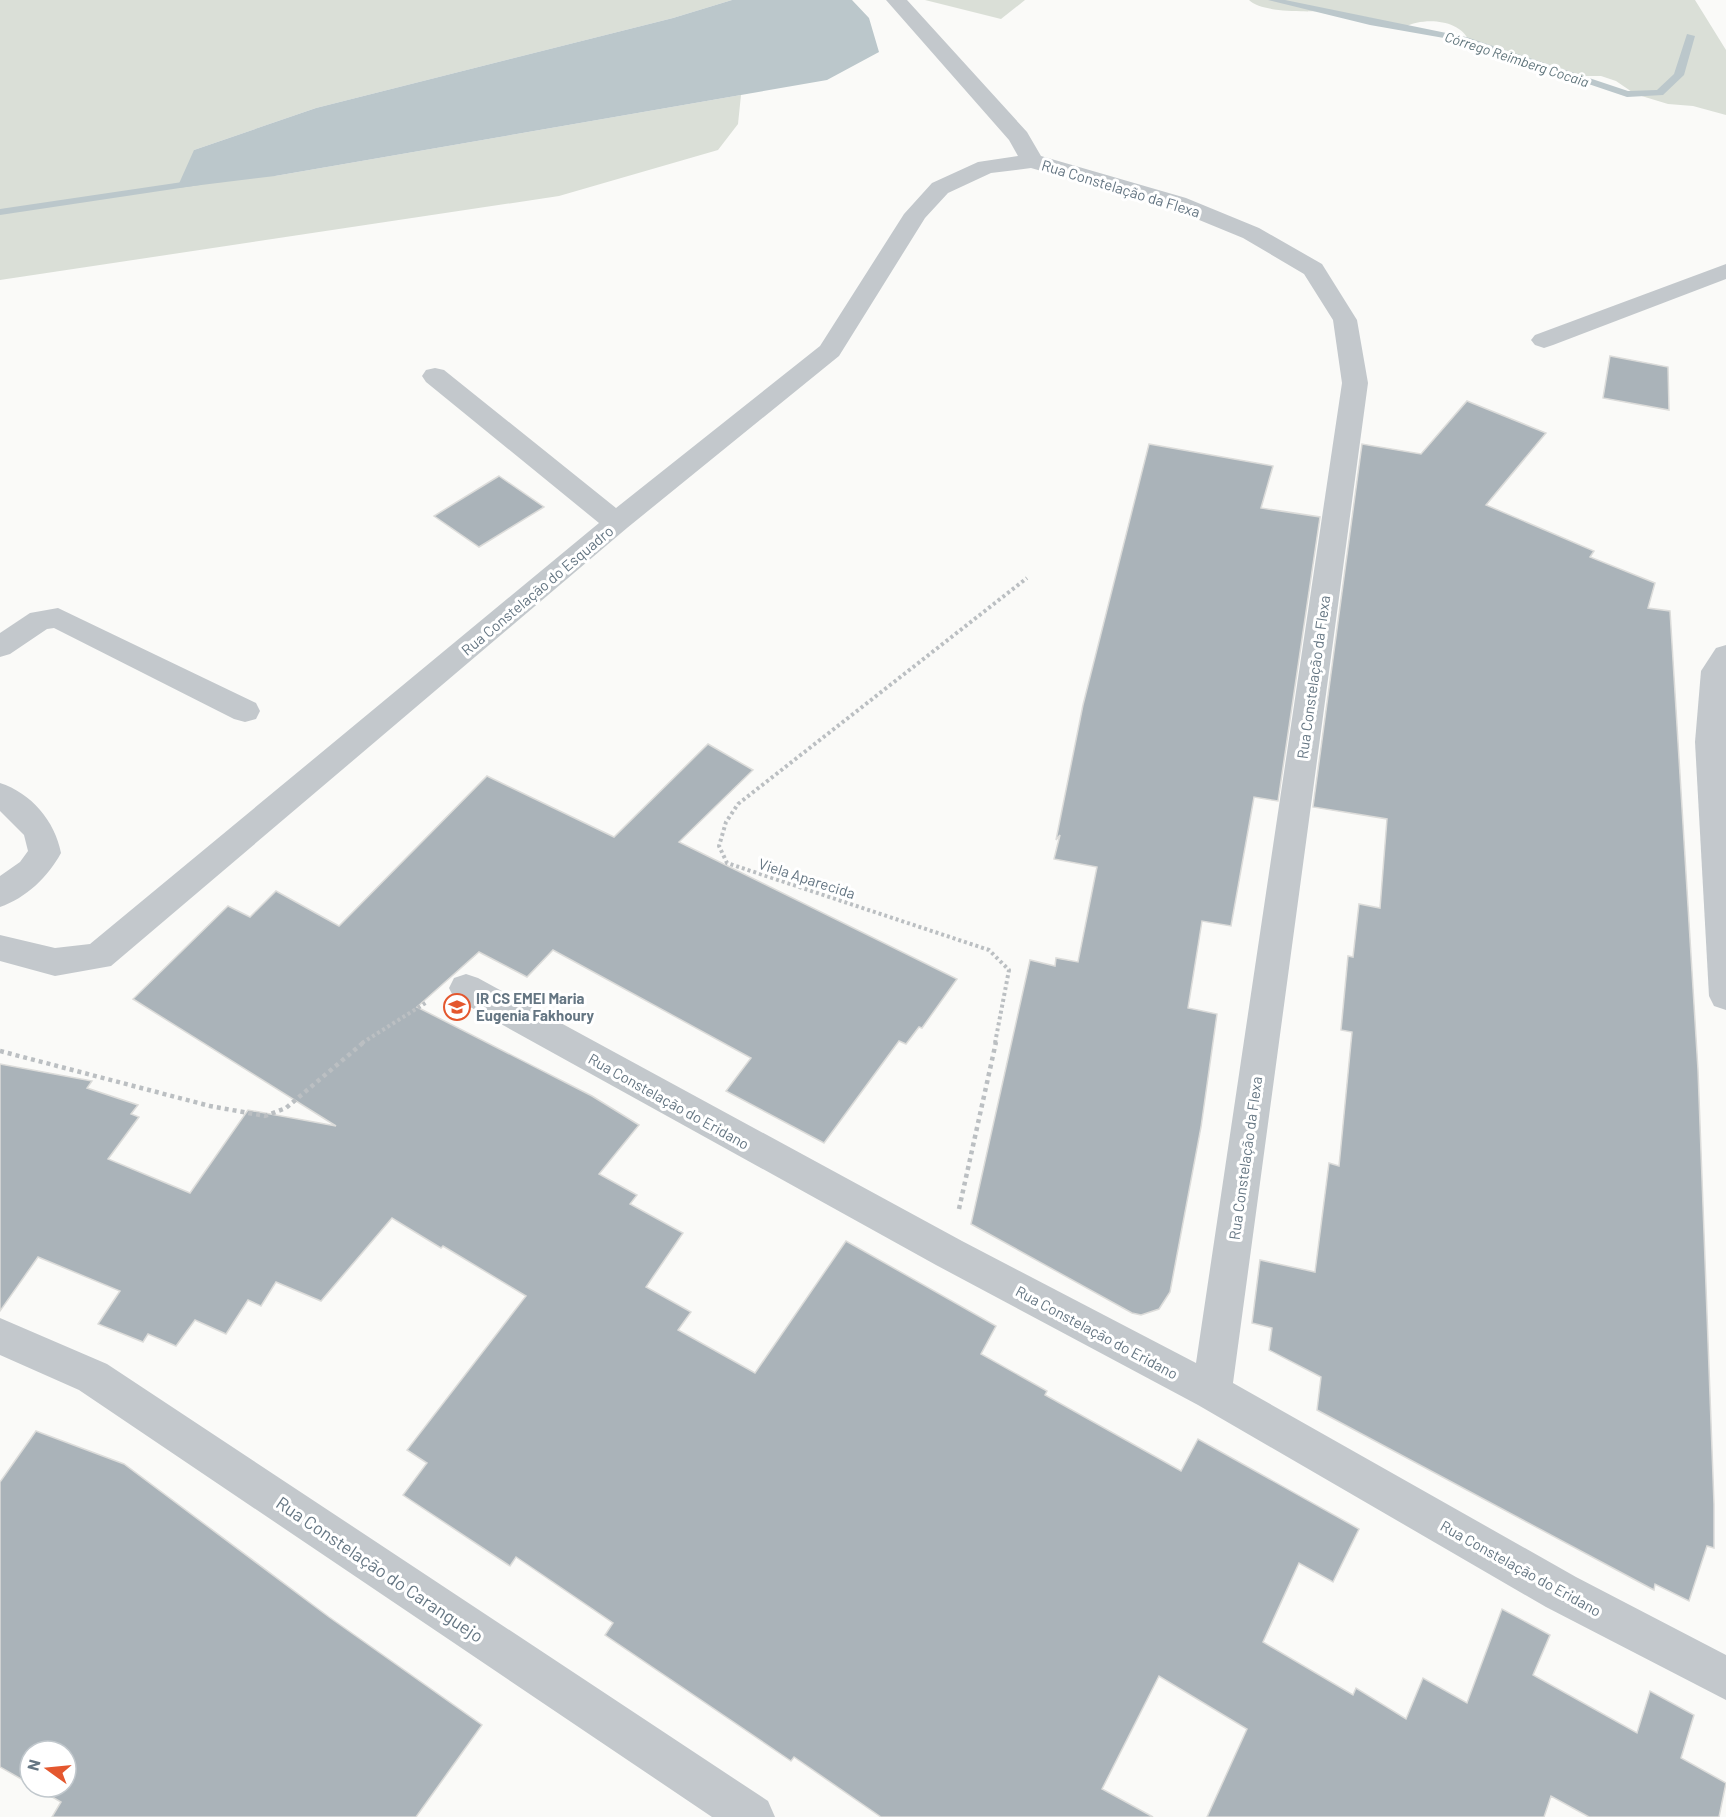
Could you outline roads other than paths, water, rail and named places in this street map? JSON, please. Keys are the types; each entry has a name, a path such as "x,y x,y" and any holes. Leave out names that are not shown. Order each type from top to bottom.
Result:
{"street":[{"path":"896,0 1019,137 1032,161"},
{"name":"Rua Constelação do Esquadro","path":"0,948 55,962 99,956 617,522 830,351 885,260 916,214 939,188 986,167 1032,161"},
{"name":"Rua Constelação da Flexa","path":"1032,161 1178,203 1251,233 1313,269 1345,320 1355,383 1212,1392"},
{"path":"1544,340 1726,271"},
{"path":"435,376 592,505 617,522"},
{"path":"0,647 40,620 58,618 245,711"},
{"path":"1726,654 1716,671 1710,742 1726,996"},
{"path":"0,795 24,810 44,842 45,853 31,871 0,894"},
{"name":"Rua Constelação do Eridano","path":"465,988 949,1253 1212,1392 1561,1592 1726,1678"},
{"name":"Rua Constelação do Caranguejo","path":"0,1336 93,1377 752,1817"}],"waterway":[{"name":"Córrego Reimberg Cocaia","path":"1273,0 1370,22 1463,39 1627,94 1660,93 1679,75 1690,36"},
{"path":"0,212 196,183"}],"place":[{"name":"IR CS EMEI Maria Eugenia Fakhoury","path":"457,1007"}]}
